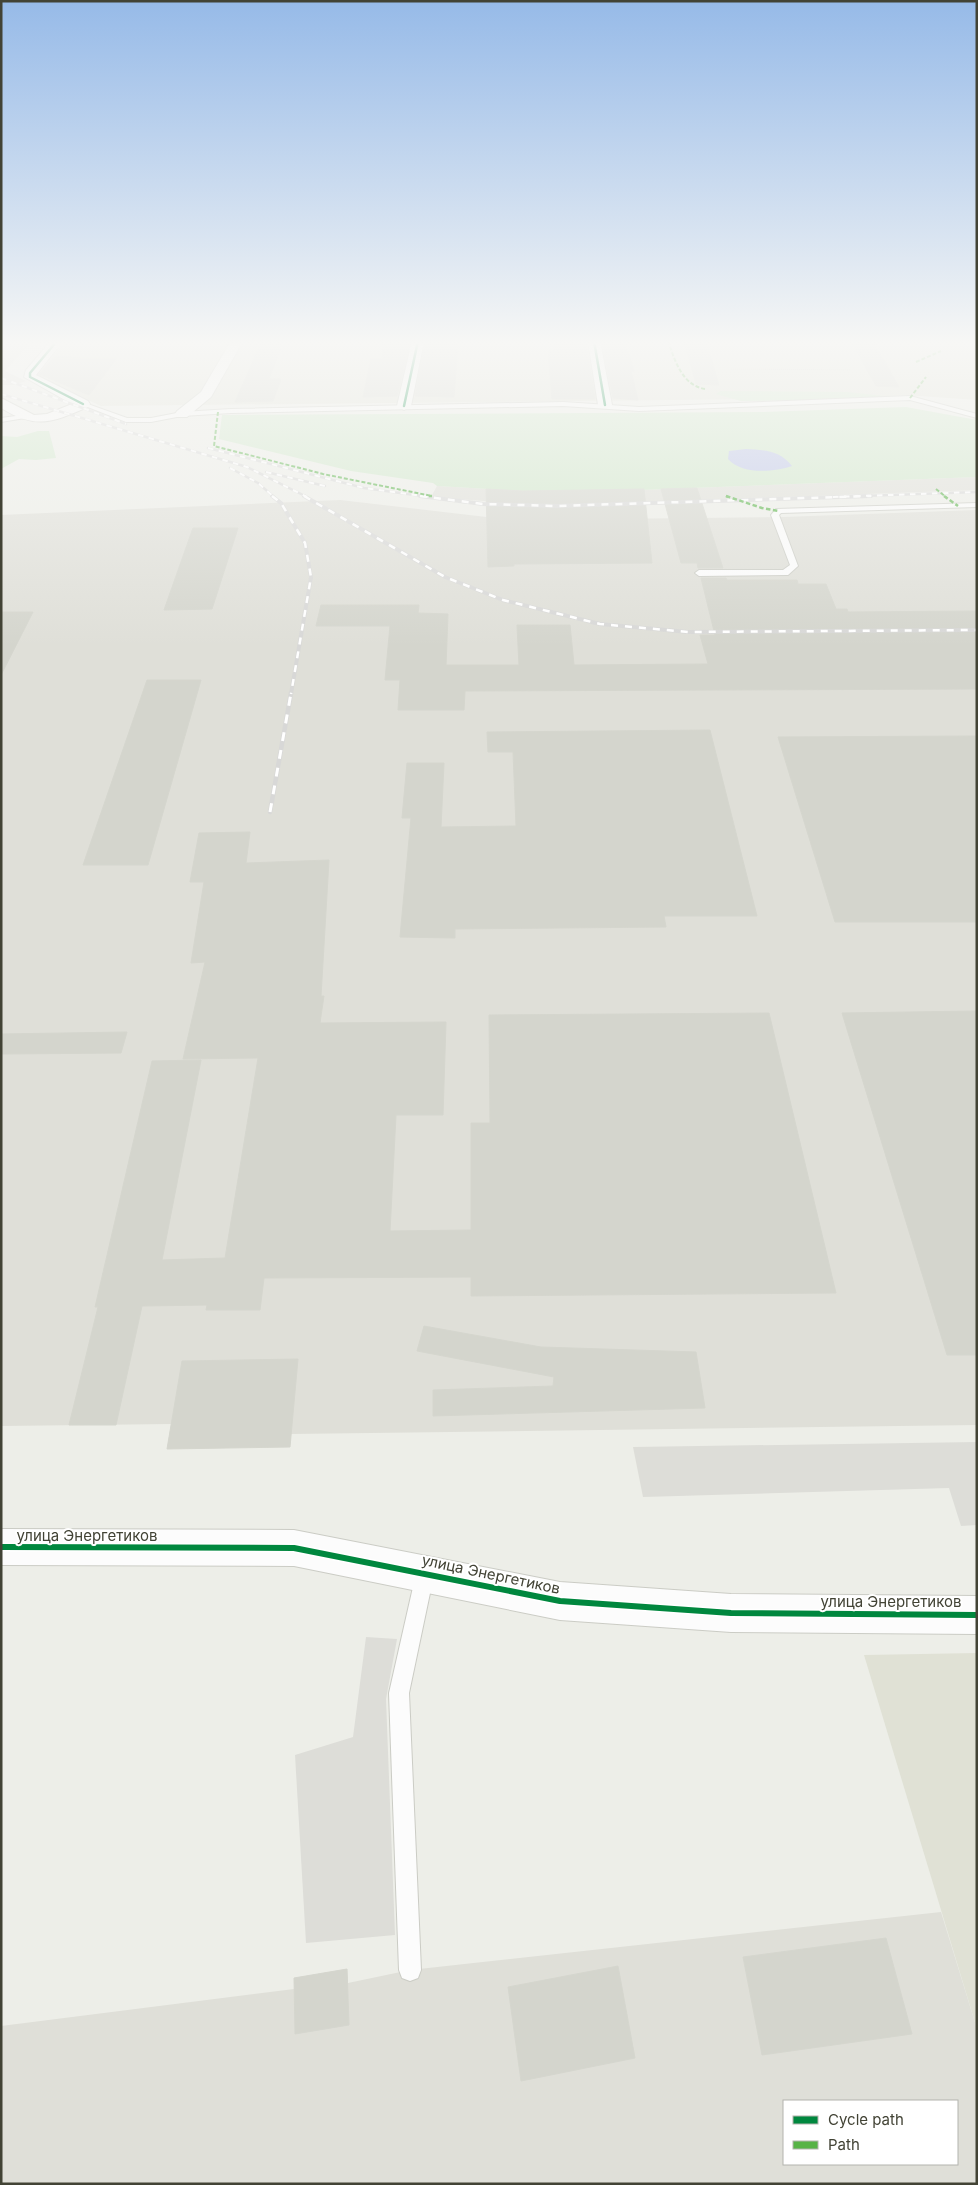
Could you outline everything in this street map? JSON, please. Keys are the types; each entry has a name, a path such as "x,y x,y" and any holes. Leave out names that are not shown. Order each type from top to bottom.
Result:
{"street":[{"name":"улица Энергетиков","path":"1,1547 294,1548 570,1602 730,1613 977,1615"}],"lane":[{"path":"699,573 784,573 794,566 775,515 778,511 977,506"},
{"path":"410,1970 399,1694 426,1573"}],"shaded area":[{"path":"977,477 977,490 613,503 523,504 431,497 437,486 523,491 613,491"},
{"path":"340,500 513,520 783,517 977,510 977,1425 291,1434 290,1447 167,1449 171,1424 1,1426 1,515"},
{"path":"977,1442 977,1525 961,1526 949,1488 643,1497 633,1447"},
{"path":"366,1637 397,1639 386,1699 395,1935 306,1943 295,1755 353,1737"},
{"path":"977,1653 977,2029 864,1655"},
{"path":"941,1912 977,2029 977,2184 1,2184 1,2026 294,1989 294,1978 347,1969 348,1983 410,1970"}],"green space":[{"path":"1,443 52,443 56,458 19,459 1,469"},
{"path":"235,443 977,443 977,477 613,491 523,491 437,486 433,483 351,471"}],"water":[{"path":"746,449 777,454 792,466 776,470 758,471 741,468 728,459 729,451"}],"building":[{"path":"697,488 723,568 698,568 697,563 681,563 661,489"},
{"path":"486,489 523,491 644,489 652,563 514,564 514,566 488,567"},
{"path":"193,528 238,528 212,609 164,610"},
{"path":"701,578 797,580 798,584 826,584 836,609 847,609 848,612 977,611 977,689 465,691 464,710 398,710 400,680 385,680 390,626 316,626 321,605 419,605 418,613 448,614 446,665 519,665 517,625 570,625 574,665 708,664 700,635 715,635"},
{"path":"1,612 33,612 1,675"},
{"path":"147,680 201,680 148,865 83,865"},
{"path":"710,730 757,916 664,916 666,927 455,929 455,938 400,937 411,818 402,818 407,763 444,763 441,827 516,826 513,752 488,752 487,732"},
{"path":"977,736 977,922 835,922 778,737"},
{"path":"250,832 246,863 329,860 321,996 324,996 320,1023 446,1022 443,1115 396,1115 390,1231 471,1230 471,1123 490,1123 489,1015 769,1013 836,1293 471,1296 471,1277 264,1278 260,1310 206,1310 207,1305 142,1306 116,1425 69,1425 98,1307 95,1307 152,1061 201,1060 162,1260 225,1258 258,1058 183,1059 205,962 191,963 204,882 190,882 199,833"},
{"path":"977,1011 977,1355 947,1355 842,1013"},
{"path":"127,1032 121,1053 1,1054 1,1034"},
{"path":"424,1326 541,1347 696,1352 705,1408 433,1416 433,1390 553,1386 554,1377 417,1351"},
{"path":"298,1359 290,1447 167,1449 182,1361"},
{"path":"886,1938 912,2034 762,2055 743,1957"},
{"path":"618,1966 635,2058 521,2081 508,1987"},
{"path":"347,1969 349,2025 295,2034 294,1978"}],"railway":[{"path":"166,443 247,467 307,497"},
{"path":"208,448 364,488 429,497"},
{"path":"230,468 258,483 274,497"},
{"path":"266,472 325,486"},
{"path":"833,497 977,492"},
{"path":"272,496 281,503 305,543 311,577 291,694"},
{"path":"304,496 445,577 503,600 600,624 688,632 977,630"},
{"path":"420,496 483,504 557,506 871,496"},
{"path":"270,812 291,693"}],"marked path":[{"path":"214,443 214,446 268,461 377,486 432,496"},
{"path":"936,489 958,506"},
{"path":"726,496 762,508 779,511"}],"cycle path":[{"path":"1,1547 294,1548 560,1601 731,1613 977,1615"}]}
